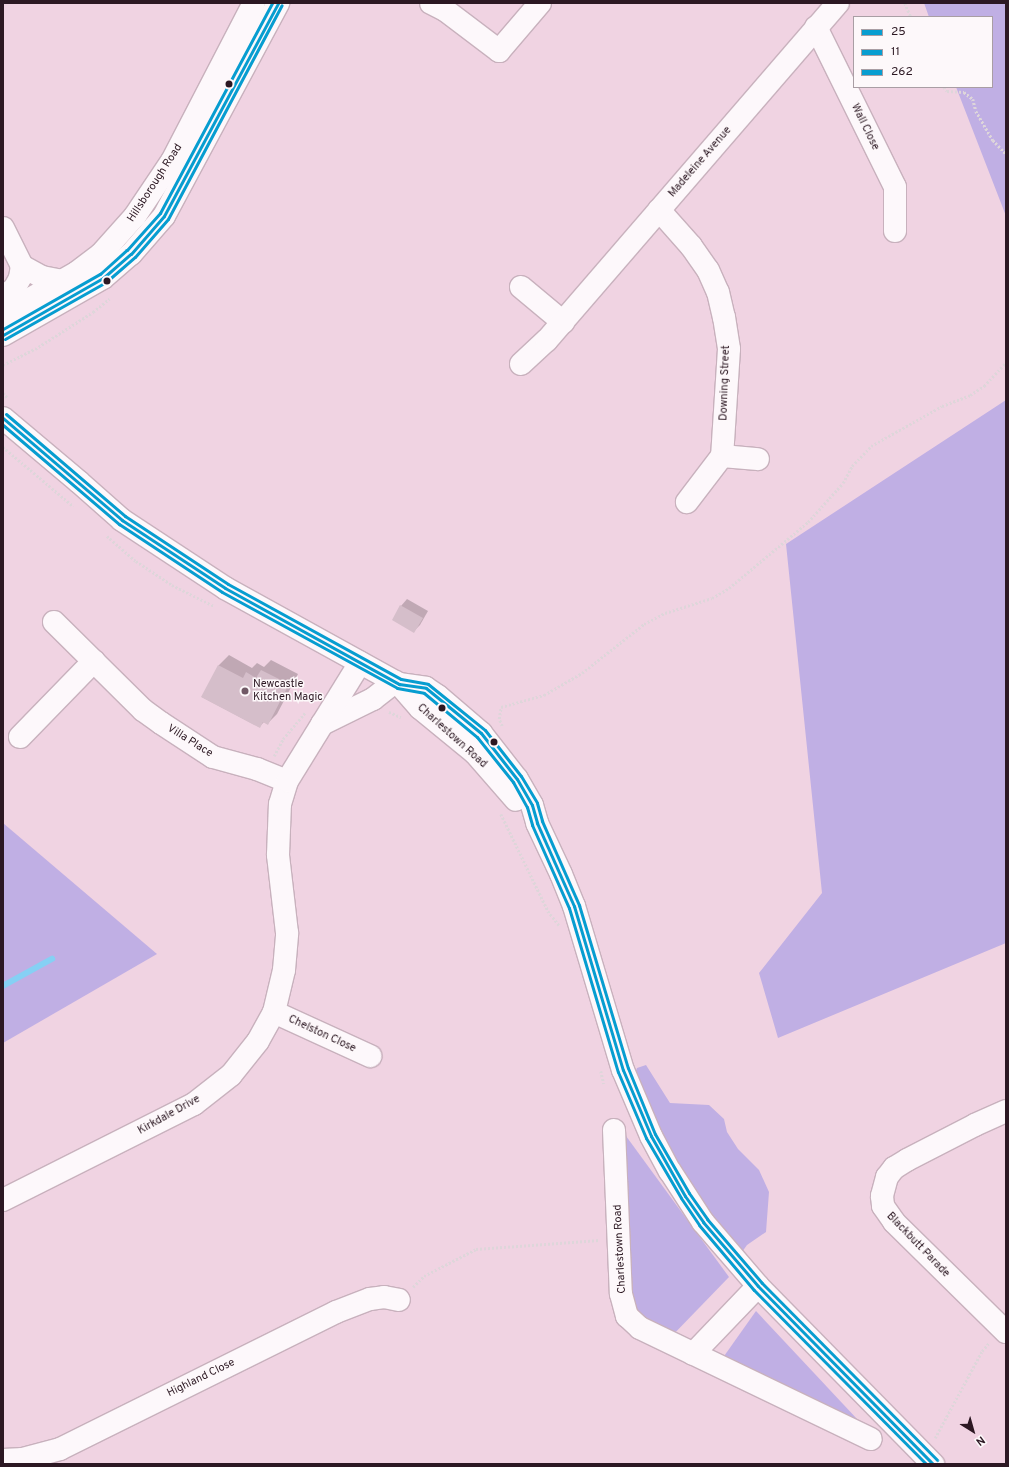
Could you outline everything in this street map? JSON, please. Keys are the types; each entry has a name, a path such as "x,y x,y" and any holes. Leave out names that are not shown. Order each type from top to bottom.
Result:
{"street":[{"name":"Hillsborough Road","path":"3,314 63,281 101,254 135,216 172,161 254,3"},
{"path":"3,335 87,288 119,266 164,216 278,3"},
{"path":"431,3 445,10 499,52 540,3"},
{"name":"Madeleine Avenue","path":"521,364 547,340 563,322 838,3"},
{"name":"Wall Close","path":"816,27 895,188 895,230"},
{"name":"Downing Street","path":"659,210 691,246 708,270 718,292 729,349 722,456"},
{"path":"3,228 22,266 42,277 63,281"},
{"path":"3,296 14,289 20,278 22,266"},
{"path":"521,287 563,322"},
{"name":"Charlestown Road","path":"3,418 122,520 225,588 397,683 426,688 481,733 517,779 532,805 537,823 574,906 623,1070 651,1136 670,1171 703,1222 758,1286 933,1464"},
{"path":"687,502 722,456 758,459"},
{"name":"Villa Place","path":"54,622 143,710 213,757 257,769 286,781"},
{"path":"20,737 94,661"},
{"name":"Kirkdale Drive","path":"3,1200 194,1104 231,1075 258,1040 274,1012 284,970 287,932 278,855 278,829 280,804 286,781 360,663"},
{"path":"321,725 373,699 397,683"},
{"name":"Chelston Close","path":"274,1012 370,1056"},
{"name":"Blackbutt Parade","path":"1004,1331 894,1222 883,1206 882,1196 887,1178 894,1168 975,1125 1006,1111"},
{"name":"Charlestown Road","path":"614,1130 621,1294 627,1316 640,1328 871,1439"},
{"path":"692,1354 758,1286"},
{"name":"Highland Close","path":"3,1460 23,1459 60,1448 336,1312 370,1299 384,1297 399,1300"}],"path":[{"path":"905,3 911,16"},
{"path":"945,88 947,91 964,92 973,100 976,111 993,140 1006,154"},
{"path":"3,365 35,349 93,312 114,295"},
{"path":"504,729 499,719 501,707 544,695 582,673 644,624 664,613 712,598 729,588 808,522 843,483 852,466 871,446 942,406 970,394 984,386 1006,362"},
{"path":"386,709 407,720"},
{"path":"499,810 542,900 557,923"},
{"path":"399,1300 424,1276 476,1249 618,1239"},
{"path":"935,1438 982,1351 1004,1331"}],"shaded area":[{"path":"924,3 1006,3 1006,216 956,88 993,88 993,16 929,16"},
{"path":"1006,400 1006,943 778,1038 759,973 822,893 786,544"},
{"path":"3,823 157,954 3,1043"},
{"path":"646,1065 670,1103 709,1105 724,1119 727,1132 738,1149 759,1170 769,1192 766,1232 747,1245 742,1252 707,1218 679,1175 635,1073 637,1068"},
{"path":"626,1136 729,1277 668,1340 625,1307"},
{"path":"756,1311 858,1420 722,1359"}],"building":[{"path":"400,605 423,618 414,633 392,620"},
{"name":"Newcastle Kitchen Magic","path":"218,665 243,678 246,672 256,678 261,670 289,684 268,725 263,722 260,728 201,697"}],"waterway":[{"path":"3,986 52,959"}],"transit line":[{"path":"3,329 100,274 127,250 160,213 272,3"},
{"name":"25","path":"3,335 103,278 131,254 164,216 278,3"},
{"path":"5,339 106,282 135,257 168,219 282,5"},
{"name":"262","path":"6,414 125,516 228,584 401,679 428,684 485,730 521,776 537,803 542,821 579,905 628,1068 655,1134 689,1193 707,1219 762,1283 937,1460"},
{"name":"25","path":"3,418 122,520 225,588 399,684 426,688 481,733 517,779 532,805 537,823 574,906 623,1070 651,1136 685,1196 703,1222 758,1286 933,1464"},
{"name":"11","path":"3,425 119,524 222,592 397,688 424,693 477,737 513,782 527,807 532,825 569,908 618,1072 646,1138 681,1198 699,1225 754,1290 926,1464"}],"place":[{"name":"Newcastle Kitchen Magic","path":"245,691"}]}
